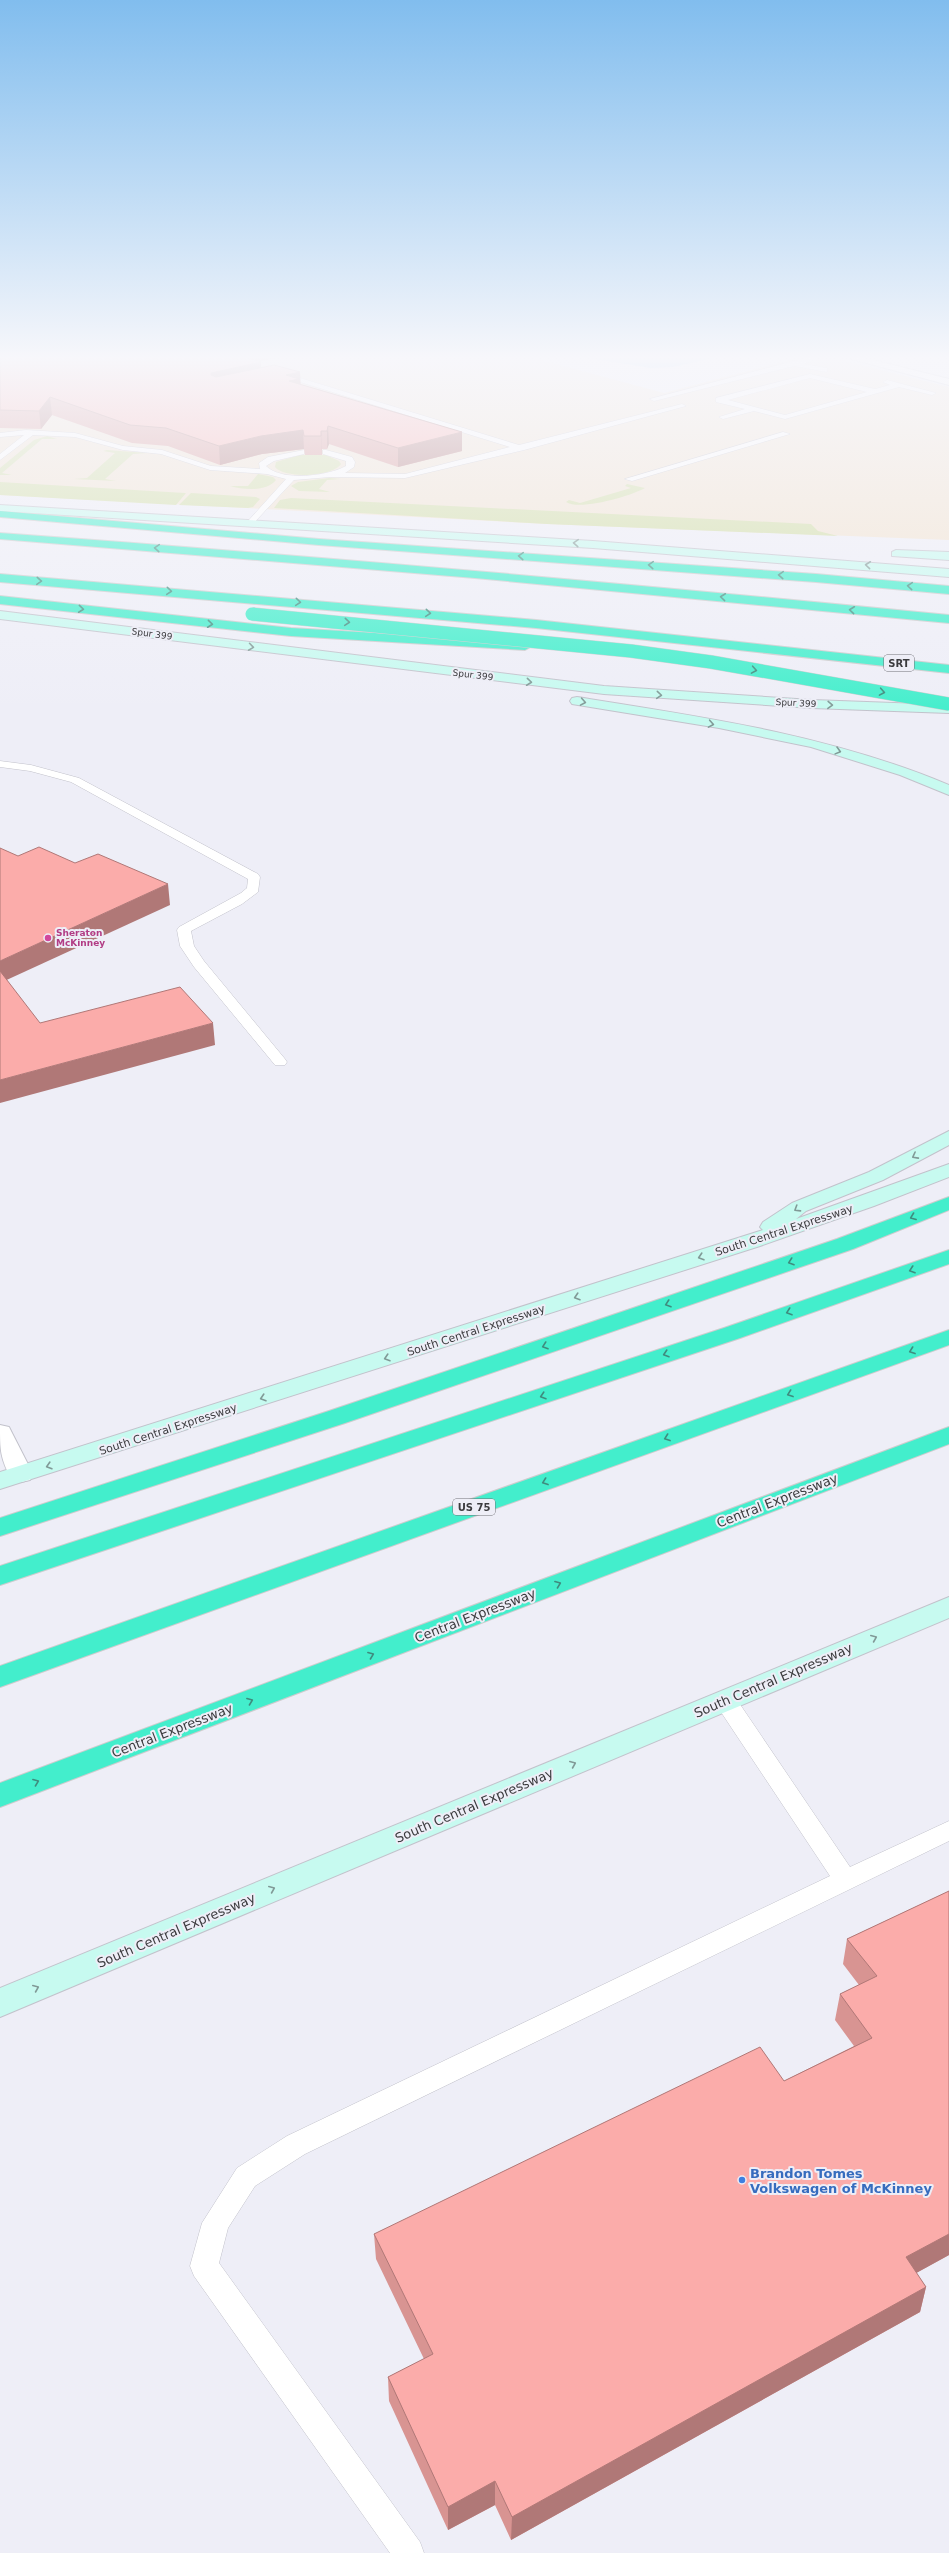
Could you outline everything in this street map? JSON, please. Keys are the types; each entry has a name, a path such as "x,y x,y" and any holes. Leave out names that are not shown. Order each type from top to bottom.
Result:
{"highway":[{"path":"0,514 319,542 793,576 949,590"},
{"path":"0,536 196,550 580,583 949,619"},
{"path":"196,550 316,554 425,562 728,588 949,610"},
{"name":"SRT","path":"0,578 404,611 848,656 949,669"},
{"path":"0,591 189,608"},
{"path":"0,600 299,632 783,659 949,673"},
{"path":"236,612 631,651 719,663 949,704"},
{"path":"0,1527 337,1417 845,1244 949,1203"},
{"path":"0,1576 732,1333 949,1257"},
{"name":"US 75","path":"0,1677 949,1338"},
{"name":"Central Expressway","path":"0,1795 944,1438"}],"main road":[{"path":"0,508 615,545 814,560 949,573"},
{"path":"615,545 852,552"},
{"path":"887,554 949,556"},
{"name":"Spur 399","path":"0,615 525,682 696,698 949,709"},
{"path":"338,658 809,743 864,757 923,778 949,790"},
{"path":"752,1241 799,1207 876,1176 949,1137"},
{"name":"South Central Expressway","path":"10,1477 752,1241 867,1202 949,1170"},
{"name":"South Central Expressway","path":"0,2003 949,1607"}],"street":[{"path":"0,1433 10,1477"}],"lane":[{"path":"288,476 309,476"},
{"path":"370,476 404,476"},
{"path":"629,479 639,476"},
{"path":"251,522 292,477"},
{"path":"0,764 31,768 75,780 254,877 254,889 245,897 198,920 184,930 187,946 199,964 280,1062"},
{"path":"725,1700 846,1880"},
{"path":"410,2553 204,2266 216,2223 246,2177 296,2145 949,1830"}],"shaded area":[{"path":"0,476 949,476 949,540 547,524 0,495"}],"green space":[{"path":"89,476 108,476 105,479 116,481 74,479 87,478"},
{"path":"256,476 269,476 273,477 276,480 267,487 254,489 230,486 248,486"},
{"path":"329,478 341,479 327,480 319,489 330,492 299,491 291,486 298,482"},
{"path":"0,482 186,493 176,505 0,495"},
{"path":"627,484 645,488 629,495 593,504 582,505 566,502 569,500 580,503 631,488 625,486"},
{"path":"191,493 256,497 260,499 253,507 248,508 179,505"},
{"path":"291,498 811,524 818,531 838,536 547,524 274,508 280,500"}],"building":[{"name":"Sheraton McKinney","path":"39,847 75,863 98,854 168,884 0,961 0,848 18,856"},
{"path":"0,971 40,1023 180,987 213,1023 0,1080"},
{"name":"Brandon Tomes Volkswagen of McKinney","path":"949,1891 949,2234 906,2257 926,2287 512,2517 495,2481 448,2507 388,2377 433,2354 374,2234 760,2047 784,2081 872,2038 840,1994 877,1976 847,1939"}],"place":[{"name":"Sheraton McKinney","path":"48,938"},
{"name":"Brandon Tomes Volkswagen of McKinney","path":"742,2180"}]}
